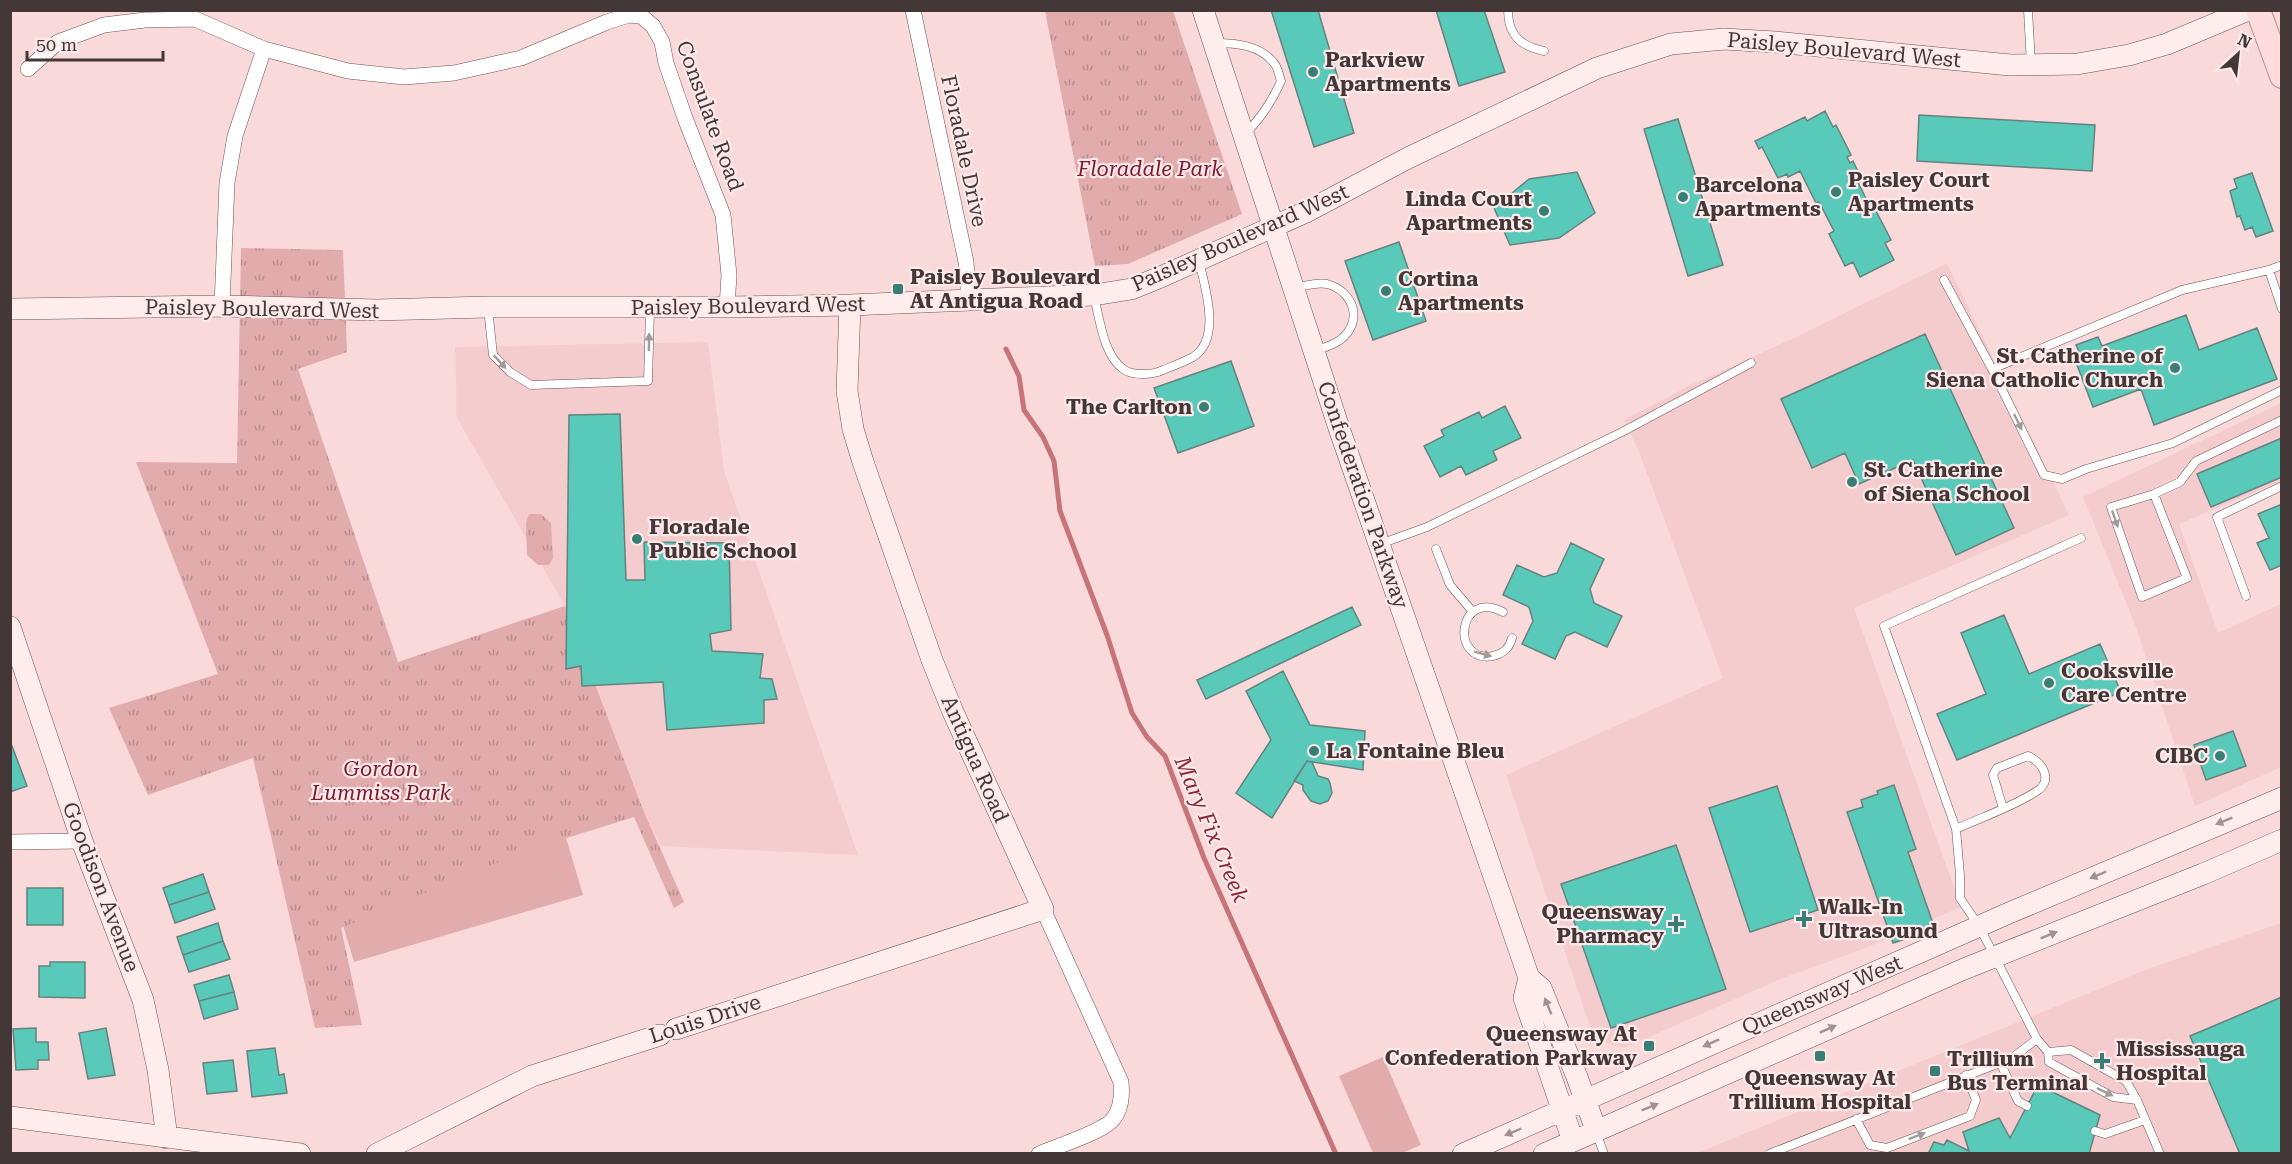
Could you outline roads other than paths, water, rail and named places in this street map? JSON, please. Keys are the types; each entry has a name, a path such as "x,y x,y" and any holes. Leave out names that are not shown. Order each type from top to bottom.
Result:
{"main road":[{"path":"2258,10 2282,76"}],"street":[{"name":"Floradale Drive","path":"913,10 966,262 969,301"},
{"name":"Confederation Parkway","path":"1203,10 1293,289 1529,978 1541,988 1596,1130"},
{"name":"Paisley Boulevard West","path":"10,309 222,306 377,310 488,307 650,308 850,305 1094,295 1131,289 1199,260 1306,212 1408,158 1597,68 1671,44 1724,39 2031,66 2077,64 2129,55 2167,44 2248,10"},
{"name":"Consulate Road","path":"28,69 57,42 104,25 145,20 195,19 264,49 348,71 404,77 454,73 521,58 607,22 629,15 641,16 653,26 662,42 666,63 685,118 723,215 729,275 727,307"},
{"path":"222,306 228,183 235,136 264,49"},
{"name":"Antigua Road","path":"850,305 848,391 853,429 932,660 1121,1082 1122,1098 1114,1119 1103,1128 1039,1154"},
{"name":"Goodison Avenue","path":"10,627 82,841 143,1000 158,1070 167,1146"},
{"name":"Queensway West","path":"1463,1154 1979,926 2282,798"},
{"name":"Queensway West","path":"1545,1154 1575,1144 1596,1130 1995,957 2282,840"},
{"path":"10,842 82,841"},
{"name":"Louis Drive","path":"377,1154 532,1076 1043,909"},
{"name":"Confederation Parkway","path":"1529,978 1524,998 1575,1144"},
{"path":"10,1117 167,1146 300,1154"}],"lane":[{"path":"1508,10 1516,39 1530,48 1544,51"},
{"path":"2028,10 2031,66"},
{"path":"1213,43 1236,44 1258,49 1275,63 1281,81 1260,119 1244,135"},
{"path":"1094,295 1107,345 1114,359 1124,370 1138,373 1159,372 1195,356 1208,333 1209,304 1199,260"},
{"path":"1992,369 2182,290 2282,265"},
{"path":"2269,270 2282,309"},
{"path":"1944,280 1992,369 2044,475 2062,479 2086,469 2173,443 2282,390"},
{"path":"1293,289 1326,283 1344,292 1353,308 1352,328 1340,340 1314,351"},
{"path":"488,307 493,355 510,372 531,385 648,381 650,308"},
{"path":"1380,544 1427,527 1601,442 1751,363"},
{"path":"2154,494 2187,578 2142,597 2110,507 2154,494 2180,482 2196,461 2282,420"},
{"path":"2246,596 2217,517 2282,486"},
{"path":"2081,538 1884,626 1956,829 1960,898 1979,926 2037,1040 2048,1052 2049,1062 2113,1096 2136,1100"},
{"path":"1436,549 1450,585 1473,612"},
{"path":"1503,612 1488,607 1473,612 1464,626 1463,634 1466,642 1476,654 1484,656 1500,654 1507,649 1512,638"},
{"path":"1956,829 2003,808 2040,790 2045,780 2045,769 2038,760 2028,756 1997,768 1993,775 2003,808"},
{"path":"1769,1154 2012,1058 2037,1040"},
{"path":"2048,1052 2071,1050 2126,1081 2160,1154"},
{"path":"2000,1062 2018,1101 2027,1106"},
{"path":"1856,1119 1870,1145 1887,1148 1970,1116 1976,1100 1966,1075"},
{"path":"2095,1131 2105,1134 2145,1120"},
{"path":"1596,1130 1604,1154"}],"waterway":[{"name":"Mary Fix Creek","path":"1006,349 1019,376 1024,410 1043,437 1054,461 1060,511 1107,635 1132,713 1147,737 1165,756 1204,858 1336,1154"}],"place":[{"name":"Parkview Apartments","path":"1313,72"},
{"name":"Paisley Court Apartments","path":"1836,192"},
{"name":"Barcelona Apartments","path":"1683,197"},
{"name":"Linda Court Apartments","path":"1544,211"},
{"name":"Paisley Boulevard At Antigua Road","path":"898,289"},
{"name":"Cortina Apartments","path":"1386,291"},
{"name":"St. Catherine of Siena Catholic Church","path":"2175,368"},
{"name":"The Carlton","path":"1204,407"},
{"name":"St. Catherine of Siena School","path":"1852,482"},
{"name":"Floradale Public School","path":"637,539"},
{"name":"Cooksville Care Centre","path":"2049,683"},
{"name":"La Fontaine Bleu","path":"1314,751"},
{"name":"CIBC","path":"2220,756"},
{"name":"Walk-In Ultrasound","path":"1804,919"},
{"name":"Queensway Pharmacy","path":"1676,924"},
{"name":"Queensway At Confederation Parkway","path":"1649,1046"},
{"name":"Queensway At Trillium Hospital","path":"1820,1056"},
{"name":"Mississauga Hospital","path":"2102,1061"},
{"name":"Trillium Bus Terminal","path":"1935,1071"}],"park label":[{"name":"Floradale Park","path":"1150,169"},
{"name":"Gordon Lummiss Park","path":"381,781"}]}
